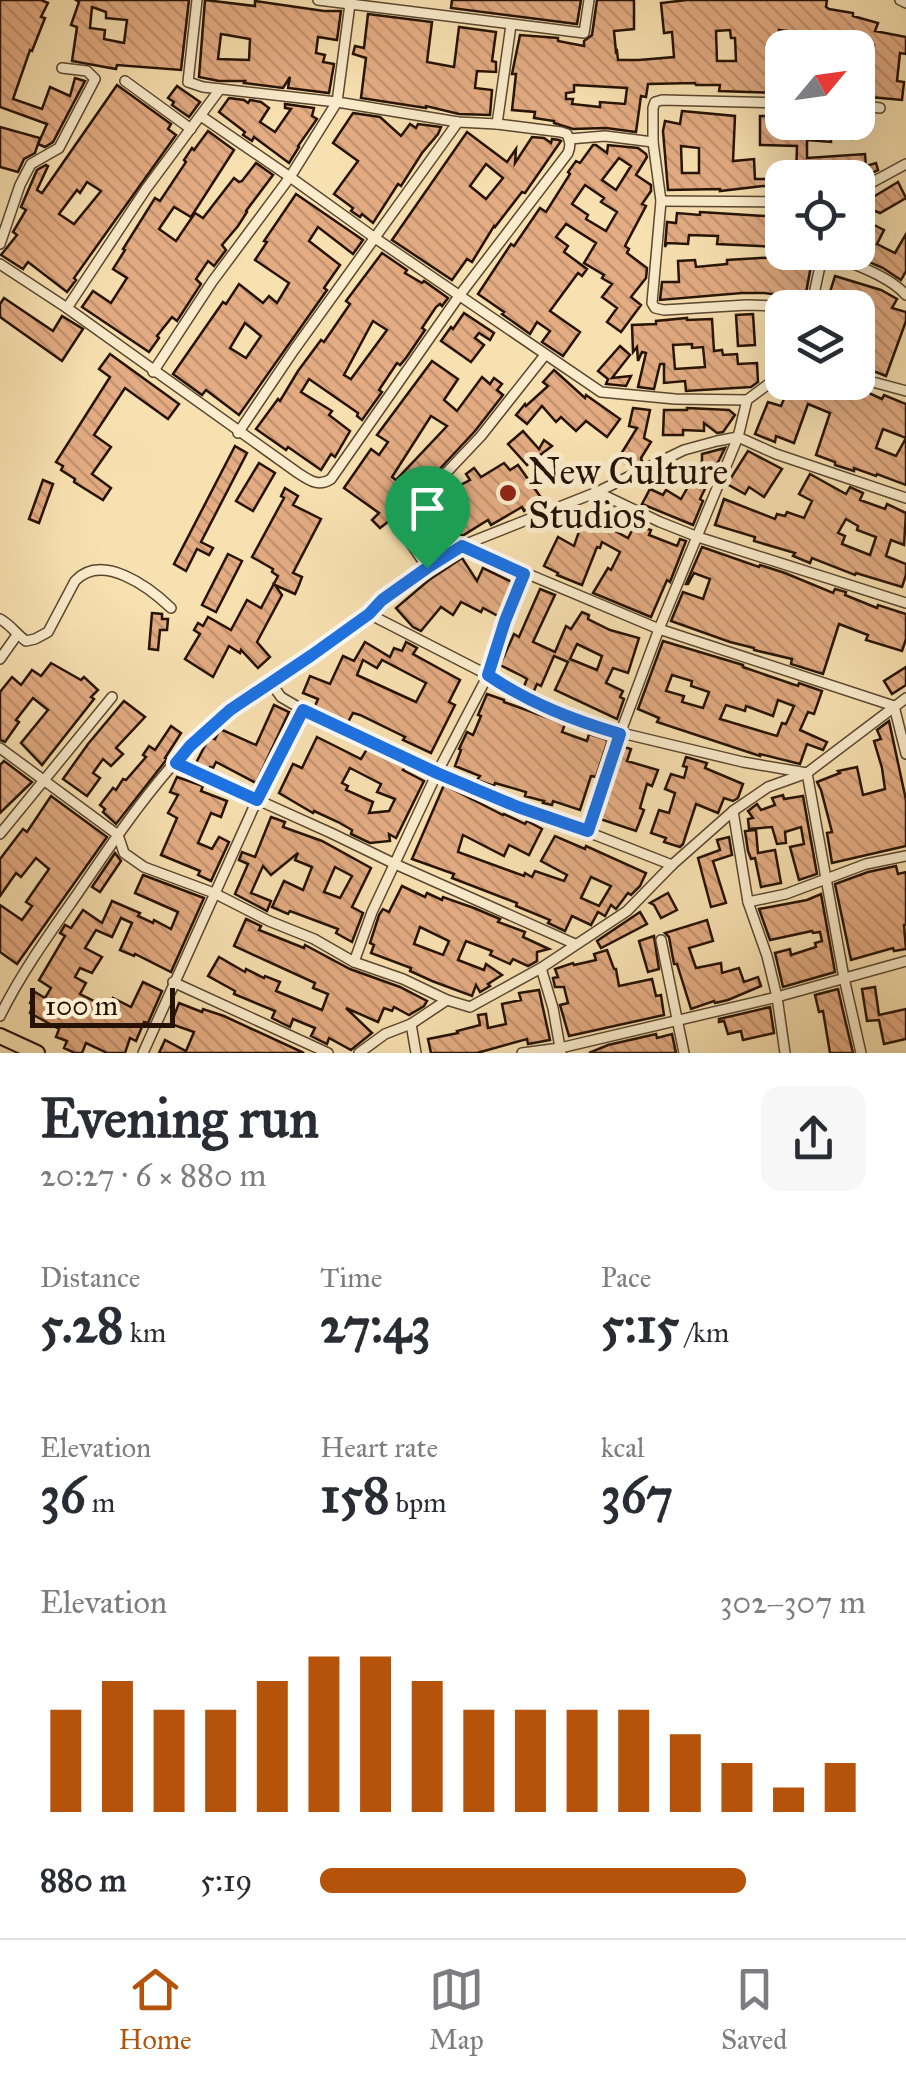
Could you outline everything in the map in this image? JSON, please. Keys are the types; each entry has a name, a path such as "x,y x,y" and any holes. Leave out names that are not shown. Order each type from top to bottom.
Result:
{"main road":[{"path":"0,1036 33,1052"}],"street":[{"path":"0,264 314,483 326,482 459,296 566,156 569,140 561,132 458,122 188,82 197,0"},
{"path":"318,0 584,33 588,0"},
{"path":"153,372 337,102 350,4"},
{"path":"497,124 511,25"},
{"path":"0,244 31,164 59,148 93,86 95,79 88,71 62,68"},
{"path":"126,81 192,129"},
{"path":"67,308 146,189 220,89"},
{"path":"765,103 656,102 653,142 661,201 652,302 655,308 664,310 765,306"},
{"path":"875,107 880,108"},
{"path":"201,116 588,386 610,394 747,400 765,387"},
{"path":"238,432 458,122"},
{"path":"569,140 604,136 653,142"},
{"path":"875,181 906,164"},
{"path":"661,201 765,202"},
{"path":"864,270 906,295"},
{"path":"426,566 402,532 404,520 481,436 544,355"},
{"path":"875,383 906,391"},
{"path":"588,831 620,734 738,437 747,400"},
{"path":"0,1016 118,834 190,746 254,691 275,682 369,614 426,566 462,546 597,492 684,450 738,437 776,454 906,498"},
{"path":"597,492 698,537 906,603"},
{"path":"462,546 660,629 894,706"},
{"path":"0,619 26,641 36,639 48,632 75,581 92,570 120,574 172,608"},
{"path":"354,962 372,912 488,675 524,574"},
{"path":"369,614 549,710 620,734 807,773"},
{"path":"0,659 17,635"},
{"path":"275,682 281,697 303,710 437,773 672,865"},
{"path":"0,834 112,697"},
{"path":"0,748 118,834 124,853 144,866 214,893 354,962 470,1008 541,968 627,911 733,811 768,787 807,773 906,698"},
{"path":"894,706 906,754"},
{"path":"142,1053 257,800 303,710"},
{"path":"176,763 575,944"},
{"path":"807,773 861,1053"},
{"path":"733,811 748,902 767,956 786,1053"},
{"path":"748,902 786,894 866,864 906,856"},
{"path":"661,940 684,1053"},
{"path":"522,1053 561,1050 906,962"},
{"path":"541,968 561,1050"},
{"path":"173,982 328,1053"},
{"path":"359,1053 446,1000"},
{"path":"410,1024 416,1053"}],"building":[{"path":"0,0 48,3 13,99 42,109 50,87 70,96 75,78 85,81 53,142 45,147 38,144 47,124 0,107"},
{"path":"76,0 189,0 181,70 117,65 116,69 72,61 77,27 71,25 79,2","holes":["92,7 106,12 106,18 127,20 124,43 104,39 105,30 90,28"]},
{"path":"205,0 255,6 255,1 341,11 337,40 318,37 316,53 325,55 323,62 334,64 329,93 288,88 290,77 283,88 199,77","holes":["221,34 250,39 249,60 218,59"]},
{"path":"452,0 581,0 577,24 451,8"},
{"path":"597,0 634,0 634,29 614,31 618,60 674,57 672,32 664,33 661,3 827,0 829,9 878,23 875,31 765,30 765,92 719,91 720,85 695,83 648,84 646,97 641,96 636,132 573,129 534,118 535,112 512,110 516,74 512,74 520,35 558,38 584,46 592,35","holes":["730,30 731,38 735,38 736,61 717,61 716,31","574,85 627,88 625,104 600,102 600,107 572,104 573,99 566,99 566,93 574,92"]},
{"path":"368,14 432,22 427,62 454,67 459,27 496,32 492,61 496,62 496,72 477,71 475,88 492,90 490,115 459,114 361,98 366,58 353,54 355,46 364,48"},
{"path":"875,31 906,37 906,54 900,53 897,81 904,82 902,100 875,97"},
{"path":"117,85 171,124 168,129 176,135 67,292 28,262 23,269 1,255 17,235 13,232 26,210 21,207 37,170 46,165 37,190 42,193","holes":["87,182 101,191 74,224 59,214"]},
{"path":"177,86 200,102 189,117 168,98"},
{"path":"229,98 261,102 269,108 260,122 275,132 291,109 285,108 285,104 314,108 312,116 317,119 289,163 254,137 252,141 243,135 245,132 219,112"},
{"path":"682,111 735,116 733,161 754,159 755,179 765,179 765,186 720,191 668,190 665,121 680,124","holes":["681,146 699,148 699,173 682,173"]},
{"path":"353,113 380,117 401,136 410,124 416,128 418,124 441,127 373,223 351,211 353,208 334,194 358,161 333,143"},
{"path":"760,116 765,116 765,140 807,140 807,158 865,154 866,160 797,160 797,146 760,145"},
{"path":"0,127 40,138 35,153 24,159 18,172 0,167"},
{"path":"208,131 234,150 191,217 174,207 159,229 176,241 195,213 203,218 234,178 242,181 256,163 273,175 222,245 226,250 214,266 208,261 196,279 201,284 177,321 172,317 149,352 82,307 93,291 111,303 127,278 113,269 123,249 155,198 160,201 192,148"},
{"path":"467,132 507,162 516,149 515,163 532,137 551,143 552,139 561,141 525,193 494,226 472,262 467,259 452,280 392,240","holes":["486,164 503,178 486,199 470,186"]},
{"path":"593,145 607,153 608,145 638,148 646,154 636,175 651,185 651,191 625,246 629,249 627,253 647,268 646,278 631,297 641,305 621,332 607,322 617,308 602,297 612,284 584,263 596,243 566,224 556,237 568,246 564,252 587,269 582,276 578,273 550,311 580,332 563,356 542,342 550,331 537,322 530,334 478,294 511,244 514,246 540,208 546,212 568,172 576,161 580,163","holes":["619,158 631,166 616,190 602,180","585,185 617,212 606,231 586,219 588,215 572,204"]},
{"path":"898,182 906,198 880,213 875,211 875,196"},
{"path":"296,194 363,240 353,254 318,227 309,241 340,265 324,288 327,290 239,415 206,390 202,395 173,374 239,284 263,303 269,296 277,303 289,283 255,260 267,242 264,241","holes":["245,323 261,336 246,358 230,348"]},
{"path":"677,213 765,216 765,246 717,244 718,236 689,235 688,244 667,243 665,247 667,222 676,223"},
{"path":"875,226 884,230 877,244 895,253 906,234 906,271 901,280 875,264"},
{"path":"382,253 407,270 405,273 448,298 436,307 422,328 425,330 406,358 400,365 397,363 362,420 358,413 309,379 301,392 332,411 329,415 350,431 335,457 331,454 321,470 256,429 321,340 324,342 350,304 346,301","holes":["373,321 387,330 351,379 344,375"]},
{"path":"765,258 765,270 810,270 806,290 660,300 662,282 679,282 678,261 695,260 696,267 727,264 727,260"},
{"path":"835,276 881,290 897,299 892,308 906,312 886,376 875,372 875,290 831,290"},
{"path":"4,298 53,331 62,316 83,329 62,361 0,317"},
{"path":"464,313 494,333 490,340 479,333 475,338 484,345 471,362 441,341"},
{"path":"753,314 755,345 738,346 736,315"},
{"path":"712,319 714,351 737,354 738,364 757,363 758,382 751,387 686,391 685,381 664,383 664,364 660,364 654,389 638,387 646,353 642,352 638,361 637,347 633,352 632,325","holes":["692,344 692,348 703,347 705,367 675,369 673,345"]},
{"path":"620,346 630,355 612,378 631,376 626,386 606,384 608,379 598,371"},
{"path":"110,354 179,404 168,419 125,388 94,435 111,447 92,474 111,488 103,500 74,482 56,462 110,377 99,369"},
{"path":"432,361 458,379 444,400 457,411 482,377 490,384 494,378 502,384 497,390 503,395 475,431 398,514 380,528 372,520 379,513 344,488 371,449 379,455 388,442 377,435","holes":["431,416 447,426 396,480 392,477"]},
{"path":"554,370 585,398 586,395 620,419 607,437 586,421 576,431 561,417 556,422 542,406 527,424 516,415 548,386 543,382"},
{"path":"884,395 906,404 906,438 906,485 835,465 816,455 830,413 808,404 794,443 776,436 775,442 755,434 768,402 781,406 784,400 875,400 875,396 882,399","holes":["883,429 906,438 896,456 876,448"]},
{"path":"633,408 650,410 644,438 651,442 642,461 630,467 618,459 637,428 629,426"},
{"path":"664,410 729,410 735,415 723,432 717,433 704,423 704,431 683,430 683,435 663,435"},
{"path":"523,431 539,449 544,440 552,446 527,465 508,444"},
{"path":"235,446 247,453 201,542 213,548 209,555 197,549 186,571 174,564"},
{"path":"725,448 700,499 703,501 693,525 642,504 650,489 663,495 666,490 681,499 702,462 702,454"},
{"path":"748,451 782,469 764,497 749,487 745,494 727,484"},
{"path":"259,463 275,473 253,511 236,501"},
{"name":"New Culture Studios","path":"504,463 510,470 518,465 542,499 491,525 488,520 462,536 448,518 461,510 447,492 470,480 466,474 474,468 481,477"},
{"path":"810,474 846,494 850,487 863,493 860,500 885,509 887,504 906,513 904,545 891,540 886,556 906,564 902,587 812,558 810,563 793,556 795,553 754,541 755,537 715,525 724,499 775,519 777,514 785,516 787,512 804,518 812,501 799,494","holes":["846,519 858,526 857,530 876,537 870,555 842,544 845,536 838,533"]},
{"path":"43,480 53,484 39,523 29,519"},
{"path":"285,488 298,496 293,505 321,519 293,573 302,577 299,585 295,594 275,585 282,595 257,642 270,657 258,668 241,650 240,653 229,646 213,677 185,659 200,634 194,630 198,623 203,626 208,617 231,630 247,600 261,608 278,576 252,557 284,498 281,496"},
{"path":"600,504 617,510 615,531 628,538 635,525 677,546 680,539 686,541 651,617 593,593 620,552 602,542 582,585 544,566 558,537 574,546 582,523 592,529"},
{"path":"702,547 833,593 835,589 846,592 845,595 877,608 878,605 906,614 902,651 866,640 868,635 839,624 823,674 791,664 792,659 671,621 683,592 703,599 710,579 694,573 686,584"},
{"path":"228,554 242,561 216,612 202,605"},
{"path":"462,558 477,581 483,568 512,582 498,616 461,602 453,615 441,607 421,631 413,627 396,608"},
{"path":"540,589 555,595 533,642 555,652 566,626 571,629 582,612 610,630 639,638 628,673 613,668 606,683 623,691 617,719 555,690 568,662 554,656 541,686 537,684 533,693 523,689 527,679 500,665 514,634 519,637","holes":["577,644 602,656 597,670 570,659"]},
{"path":"152,613 168,619 167,630 160,630 158,650 149,649"},
{"path":"663,641 822,691 814,714 808,712 800,730 827,742 823,750 807,744 800,764 760,756 657,722 659,718 638,709","holes":["672,675 709,692 703,708 682,702 684,696 666,691","778,700 794,706 777,736 720,719 726,705 745,711 746,706 773,716"]},
{"path":"365,642 390,657 394,648 402,651 406,642 417,648 413,654 460,680 449,702 455,705 431,753 360,715 353,713 348,722 315,706 318,699 303,693 310,676 330,684 343,656 354,661","holes":["363,660 377,668 382,660 426,683 416,702 357,675"]},
{"path":"51,663 81,680 84,677 98,690 42,765 21,743 48,710 33,698 5,742 0,740 0,692 12,677 21,685 32,670 41,676"},
{"path":"906,667 906,685 892,694 884,681"},
{"path":"487,694 565,724 562,732 587,741 589,734 608,740 580,810 553,801 552,805 543,803 525,796 526,792 495,783 494,786 455,766 467,732 473,735"},
{"path":"124,701 145,717 116,748 123,754 111,766 103,759 93,773 100,778 87,796 63,779"},
{"path":"274,705 289,712 256,783 216,762 209,769 196,763 208,740 215,739 220,729 256,745"},
{"path":"889,721 906,800 906,846 832,863 827,833 832,832 817,782 857,767 863,795 885,789 874,741 881,739 877,730"},
{"path":"171,726 181,733 167,759 116,824 100,805 146,757 143,755 149,746 155,750"},
{"path":"317,737 361,759 367,749 424,781 396,838 389,834 390,841 370,843 279,793 293,764 302,768","holes":["350,768 381,784 377,792 395,799 389,811 369,813 373,802 346,790 348,786 342,783"]},
{"path":"624,747 631,749 627,761 658,770 652,786 647,784 640,808 644,810 636,831 600,819"},
{"path":"686,757 707,763 705,768 743,784 738,798 724,798 718,813 696,804 680,847 651,833 659,810 669,813 675,793 665,789 671,774 684,778"},
{"path":"4,761 32,782 0,813 0,765"},
{"path":"177,777 203,786 201,791 227,801 221,817 211,813 198,843 212,849 219,837 229,842 211,881 198,875 200,871 161,855 177,818 168,813 178,795 170,792"},
{"path":"444,785 503,815 542,829 529,855 509,845 504,856 463,835 458,852 524,876 525,873 532,877 535,871 564,881 567,875 541,861 555,836 646,873 640,886 631,895 628,893 616,909 611,905 605,916 598,912 591,925 572,916 565,931 516,906 517,903 412,859","holes":["591,877 611,886 599,906 581,898"]},
{"path":"783,795 784,799 803,796 817,874 799,880 790,847 804,844 801,827 785,832 786,843 777,844 772,827 749,829 748,819 753,818 748,811 757,804 761,810 775,805 772,798"},
{"path":"51,796 107,837 17,964 0,952 0,905 22,920 32,906 26,902 49,869 36,858 21,877 16,873 0,896 0,859 23,829 27,832"},
{"path":"271,817 285,822 283,827 322,841 371,868 352,907 363,913 352,942 336,933 338,929 272,907 284,881 303,890 312,867 295,860 298,853 271,875 263,866 251,893 271,901 267,911 235,894 248,864 239,860 242,852 255,857","holes":["335,867 352,876 340,898 324,892"]},
{"path":"756,830 758,853 775,850 781,883 761,887 745,831"},
{"path":"729,837 732,855 713,861 726,903 711,907 698,858 720,850 717,840"},
{"path":"115,853 121,861 100,892 92,887"},
{"path":"896,866 898,874 906,872 906,949 893,948 851,960 835,884"},
{"path":"143,875 204,898 171,972 120,950 132,923 121,918 112,937 96,930 85,948 102,957 92,973 80,968 75,977 86,983 80,994 108,1008 113,998 131,1007 143,982 162,991 148,1023 144,1022 136,1041 130,1038 125,1053 107,1053 86,1043 82,1053 75,1053 64,1048 67,1041 56,1037 59,1029 30,1013 30,1003 35,992 45,998 51,988 39,980 65,936 60,933 65,925 71,928 83,910 102,923 112,901 171,929 178,912 135,893"},
{"path":"402,886 425,897 427,893 442,900 443,897 500,919 498,922 525,932 523,937 549,949 537,952 537,961 528,966 513,959 510,964 490,955 492,951 466,941 458,960 484,970 486,964 502,975 480,992 476,985 472,996 371,953 374,945 370,943 379,915 383,909 389,912","holes":["420,927 449,941 443,955 414,944"]},
{"path":"668,893 677,910 661,918 650,903"},
{"path":"821,894 835,972 783,987 775,953 790,949 791,955 816,947 815,943 822,941 820,932 770,940 759,909"},
{"path":"640,912 647,924 601,948 597,941"},
{"path":"246,919 261,926 259,930 304,948 305,945 350,969 427,1001 409,1015 394,1007 392,1011 384,1008 378,1022 346,1008 372,1033 351,1050 329,1038 327,1044 311,1036 315,1028 293,1019 290,1027 272,1018 275,1011 234,994 235,991 208,976 219,957 245,972 246,969 280,982 276,991 322,1010 328,994 313,988 315,983 234,946"},
{"path":"707,920 713,941 689,948 696,968 721,963 722,973 739,968 744,982 758,977 761,986 691,1009 665,933"},
{"path":"654,936 659,969 648,972 639,941"},
{"path":"607,950 619,986 652,979 656,996 661,995 664,1015 569,1036 560,1005 568,1003 564,987 555,987 555,969 596,960 594,954"},
{"path":"875,987 879,1015 906,1009 906,1039 884,1044 879,1020 867,1021 862,989"},
{"path":"838,989 853,1053 830,1053 823,1011 819,1012 815,995"},
{"path":"539,990 550,1040 528,1044 527,1039 477,1053 431,1053 428,1039 480,1025 478,1015 486,1014 488,1028 506,1024 502,1004 521,1000 519,993"},
{"path":"179,1003 224,1016 304,1053 159,1053 165,1040 186,1051 194,1032 171,1024"},
{"path":"770,1007 774,1033 743,1040 741,1031 728,1034 724,1021 719,1022 719,1019"},
{"path":"656,1034 657,1038 672,1034 676,1053 589,1053 608,1045"}],"place":[{"name":"New Culture Studios","path":"508,493"}],"route":[{"path":"462,546 524,574 488,675 549,710 620,734 588,831 437,773 303,710 257,800 176,763 254,691 275,682 427,568 462,546"}]}
